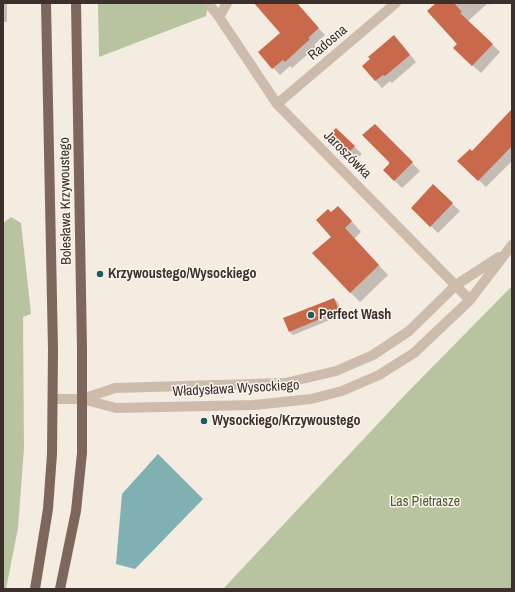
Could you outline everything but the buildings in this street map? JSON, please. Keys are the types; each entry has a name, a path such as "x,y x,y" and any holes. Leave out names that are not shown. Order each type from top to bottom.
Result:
{"main road":[{"name":"Bolesława Krzywoustego","path":"46,3 52,399"},
{"name":"Bolesława Krzywoustego","path":"76,3 82,399"},
{"path":"35,589 48,509 52,454 52,399"},
{"path":"60,589 76,511 82,453 82,399"}],"street":[{"name":"Jaroszówka","path":"208,3 277,104 470,300"},
{"path":"219,17 227,3"},
{"name":"Radosna","path":"277,104 396,3"},
{"name":"Władysława Wysockiego","path":"52,399 82,399 116,408 254,404 311,399 342,391 380,375 414,353 470,300 504,253 512,245"},
{"name":"Władysława Wysockiego","path":"82,399 115,388 285,383 336,371 373,355 409,331 456,285 504,253"}],"green space":[{"path":"98,3 208,3 206,16 99,57"},
{"path":"11,217 21,223 31,314 23,317 24,448 18,528 6,589 3,589 3,223"},
{"name":"Las Pietrasze","path":"512,286 512,589 223,589 403,397"}],"water":[{"path":"158,454 203,499 135,569 116,564 122,494"}],"place":[{"name":"Krzywoustego/Wysockiego","path":"100,274"},
{"name":"Perfect Wash","path":"311,315"},
{"name":"Wysockiego/Krzywoustego","path":"204,421"}]}
